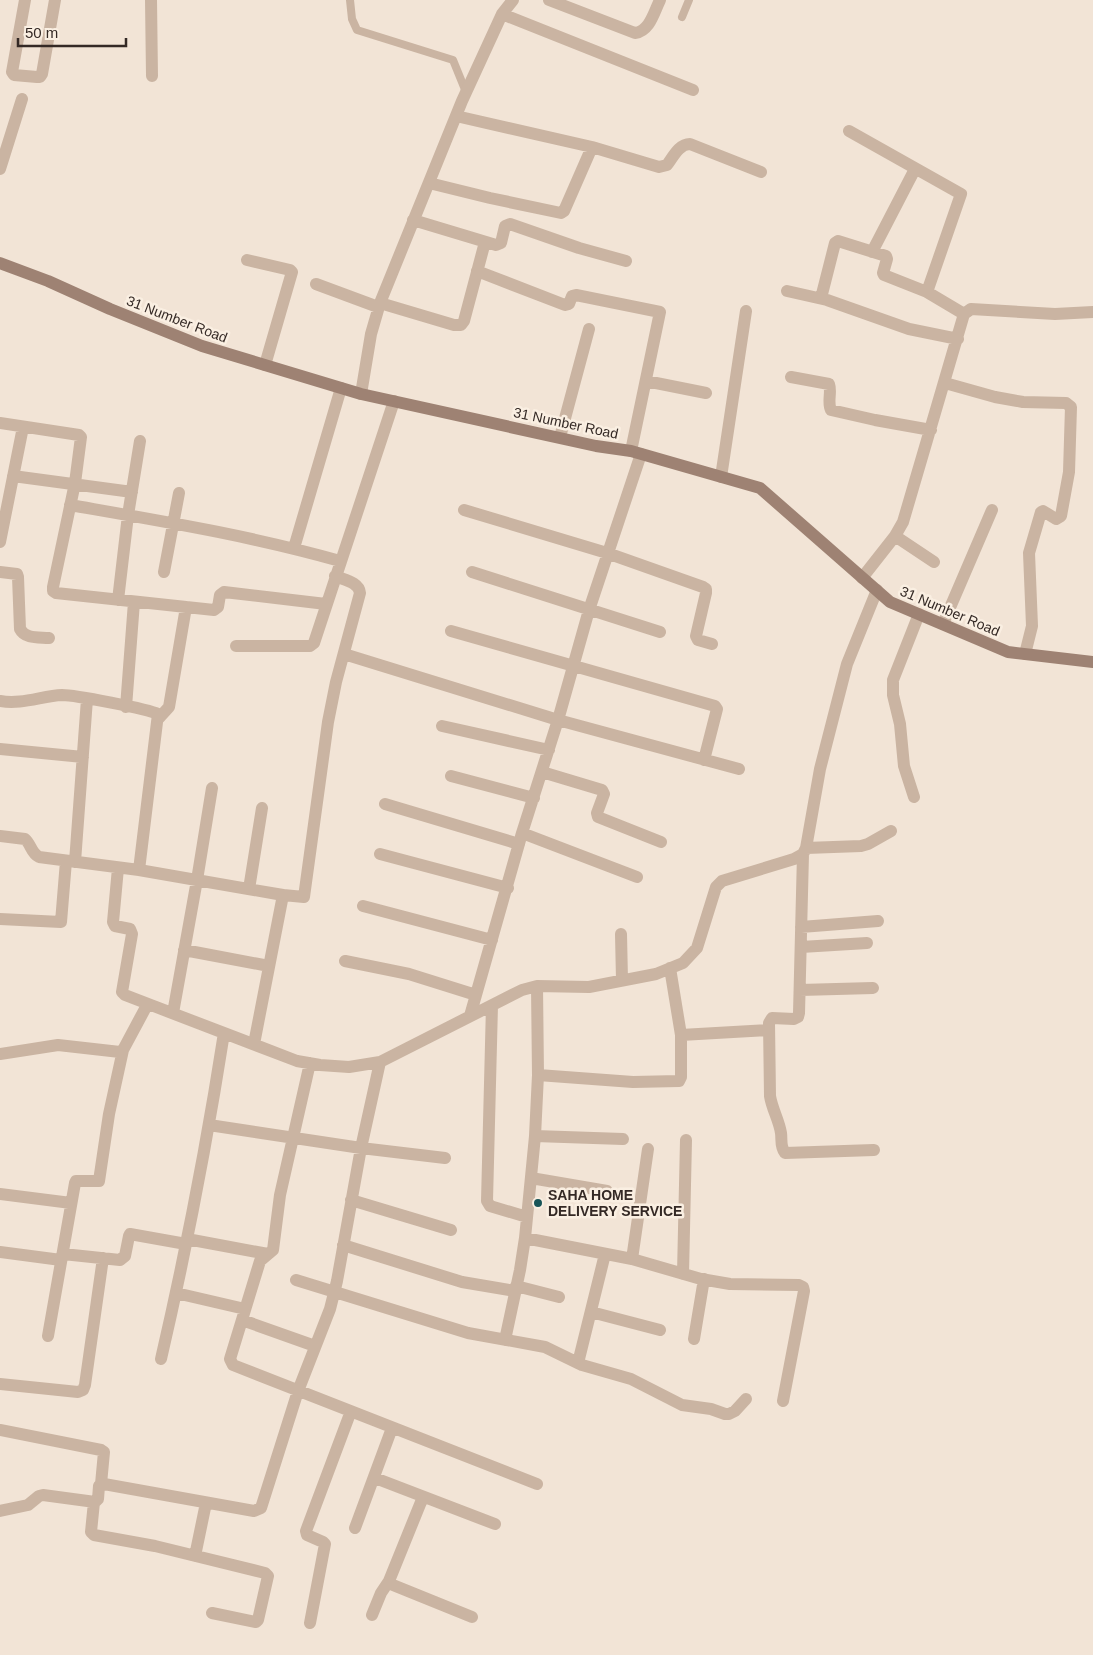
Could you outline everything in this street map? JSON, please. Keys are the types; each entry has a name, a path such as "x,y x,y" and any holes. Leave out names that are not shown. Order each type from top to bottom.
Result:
{"main road":[{"name":"31 Number Road","path":"0,263 48,281 178,338 361,394 636,453 760,488 890,602 1008,652 1093,662"}],"street":[{"path":"26,0 12,72 14,75 37,77 42,74 55,0"},
{"path":"151,0 152,76"},
{"path":"361,394 371,334 379,305 466,92 502,14 512,0"},
{"path":"549,0 635,33 646,29 660,0"},
{"path":"502,14 693,90"},
{"path":"0,169 22,99"},
{"path":"456,116 592,147 662,167 667,165 680,148 685,144 690,144 761,172"},
{"path":"849,131 961,194 927,292"},
{"path":"428,183 561,213 564,211 592,147"},
{"path":"872,252 915,169"},
{"path":"414,220 485,242 499,244 504,226 510,224 579,248 626,261"},
{"path":"821,298 836,241 887,257 884,275 927,292 964,314"},
{"path":"316,284 379,305 454,325 461,325 485,242"},
{"path":"247,260 292,272 264,365"},
{"path":"470,1016 636,453 646,381 660,313 658,311 576,295 572,296 569,304 565,305 477,272"},
{"path":"787,291 821,298 909,329 958,339"},
{"path":"862,578 895,536 903,522 964,314 971,309 1055,314 1093,312"},
{"path":"721,477 746,311"},
{"path":"560,437 589,329"},
{"path":"791,377 829,384 831,387 829,406 831,410 931,430"},
{"path":"646,381 706,393"},
{"path":"945,382 995,397 1023,402 1066,403 1071,407 1069,472 1061,516 1056,519 1043,511 1041,512 1029,553 1032,626 1025,654"},
{"path":"294,548 341,388"},
{"path":"236,646 310,646 314,643 394,401"},
{"path":"0,423 79,435 81,437 75,483 53,591 56,593 216,609 220,594 224,592 326,604"},
{"path":"0,542 23,427"},
{"path":"118,600 128,515 140,440"},
{"path":"13,476 132,492"},
{"path":"164,572 179,493"},
{"path":"70,505 294,548 340,561"},
{"path":"464,510 607,554 706,589 696,636 698,640 712,644"},
{"path":"943,624 992,510"},
{"path":"895,536 934,562"},
{"path":"0,572 17,574 20,629 22,633 26,636 50,638"},
{"path":"472,572 660,632"},
{"path":"0,836 25,839 32,852 39,857 139,870 283,895 305,896 328,722 360,593 360,588 357,585 335,576"},
{"path":"874,1150 783,1152 781,1133 770,1096 769,1023 772,1018 794,1019 798,1017 799,1013 804,851 820,769 846,664 877,590"},
{"path":"126,707 134,602"},
{"path":"159,718 169,707 186,607"},
{"path":"914,797 904,766 901,733 892,688 893,680 919,614"},
{"path":"451,631 716,707 704,760"},
{"path":"344,654 558,720 739,769"},
{"path":"0,701 21,702 63,695 158,714 139,870"},
{"path":"0,919 61,922 71,861 83,756 87,699"},
{"path":"442,726 549,750"},
{"path":"0,749 83,756"},
{"path":"542,772 602,790 604,794 597,813 598,817 661,842"},
{"path":"451,776 534,798"},
{"path":"173,1013 198,880 212,788"},
{"path":"385,804 521,839 637,877"},
{"path":"250,889 262,808"},
{"path":"118,868 113,922 115,926 132,931 122,992 125,995 296,1061 349,1067 380,1062 522,990 537,986 589,987 656,974 683,963 696,948 716,887 722,881 794,859 804,851 868,844 891,830"},
{"path":"380,854 508,888"},
{"path":"254,1044 283,895"},
{"path":"363,906 492,940"},
{"path":"802,926 878,921"},
{"path":"621,934 622,980"},
{"path":"801,947 867,943"},
{"path":"184,950 269,966"},
{"path":"345,961 409,974 476,994"},
{"path":"538,1076 633,1082 679,1081 681,1077 681,1034 670,968"},
{"path":"505,1340 525,1238 535,1136 538,1076 537,986"},
{"path":"800,990 873,988"},
{"path":"48,1336 76,1181 99,1181 109,1114 124,1050 146,1008 151,1005"},
{"path":"492,1005 488,1200 490,1206 527,1216"},
{"path":"681,1034 769,1030"},
{"path":"161,1359 187,1241 224,1033"},
{"path":"0,1054 58,1045 117,1052 124,1050"},
{"path":"101,1484 254,1511 261,1508 298,1390 330,1308 380,1062"},
{"path":"310,1063 280,1195 273,1250 260,1261 230,1359 232,1365 537,1484"},
{"path":"209,1125 361,1148 445,1158"},
{"path":"535,1136 623,1139"},
{"path":"683,1274 686,1140"},
{"path":"632,1259 648,1149"},
{"path":"531,1178 607,1192"},
{"path":"0,1194 71,1203"},
{"path":"351,1200 451,1230"},
{"path":"0,1252 124,1259 130,1234 268,1254"},
{"path":"525,1238 632,1259 704,1280 730,1284 799,1285 803,1287 804,1291 783,1401"},
{"path":"343,1245 462,1282 516,1288 559,1296"},
{"path":"578,1362 605,1254"},
{"path":"0,1384 78,1392 83,1390 103,1258"},
{"path":"296,1280 460,1331 545,1347 578,1362 631,1379 677,1403 711,1408 724,1414 730,1414 746,1399"},
{"path":"694,1339 704,1280"},
{"path":"176,1293 244,1315 315,1346"},
{"path":"590,1312 660,1330"},
{"path":"310,1623 325,1544 307,1535 306,1531 351,1411"},
{"path":"355,1528 392,1428"},
{"path":"0,1430 104,1452 101,1484 98,1499 94,1502 91,1532 94,1535 155,1546 265,1573 268,1576 256,1622 212,1613"},
{"path":"375,1478 495,1524"},
{"path":"0,1511 28,1505 43,1495 94,1502"},
{"path":"372,1615 381,1593 388,1583 424,1496"},
{"path":"194,1556 206,1503"},
{"path":"388,1583 472,1617"}],"lane":[{"path":"350,0 352,20 357,30 452,60 466,92"},
{"path":"682,17 689,0"}],"place":[{"name":"SAHA HOME DELIVERY SERVICE","path":"538,1203"}]}
